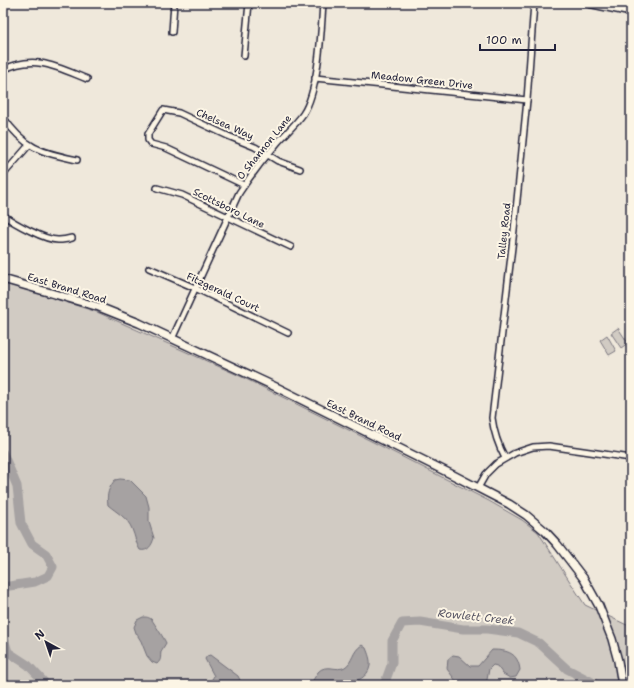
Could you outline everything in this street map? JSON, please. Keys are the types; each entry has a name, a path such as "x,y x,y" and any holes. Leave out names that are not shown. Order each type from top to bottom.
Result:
{"main road":[{"name":"East Brand Road","path":"3,279 99,307 139,323 278,388 509,504 545,531 584,579 600,606 612,639 622,685"}],"street":[{"path":"172,32 174,3"},
{"path":"244,56 249,3"},
{"name":"O Shannon Lane","path":"172,339 229,218 239,193 268,154 303,114 310,100 315,78 323,3"},
{"name":"Talley Road","path":"505,458 499,447 494,432 492,418 514,230 527,100 534,3"},
{"path":"583,3 631,13"},
{"path":"3,70 21,63 35,62 50,64 86,79"},
{"name":"Meadow Green Drive","path":"315,78 527,100"},
{"name":"Chelsea Way","path":"244,185 166,148 151,144 147,138 148,134 163,110 179,113 255,147 278,161 300,169"},
{"path":"3,117 16,135 37,150 77,160"},
{"path":"3,175 29,145"},
{"name":"Scottsboro Lane","path":"157,188 182,195 291,247"},
{"path":"3,215 47,238 59,240 72,238"},
{"name":"Fitzgerald Court","path":"149,268 195,288 288,334"},
{"path":"478,488 486,474 505,458 524,450 549,446 631,458"}],"shaded area":[{"path":"3,282 97,312 240,376 489,501 522,520 538,532 585,605 631,627 631,685 3,685"},
{"path":"618,328 628,343 621,348 611,333"},
{"path":"607,335 616,351 609,355 600,340"},
{"path":"115,480 130,480 146,496 149,507 149,522 154,538 151,545 145,550 140,550 128,522 108,505 107,498 111,485"},
{"path":"143,617 152,620 166,643 157,664 152,662 147,656 134,627 137,620"},
{"path":"362,645 366,648 370,666 367,673 361,678 354,682 345,684 310,685 321,669 339,669 348,665 356,650"},
{"path":"492,650 507,652 514,656 519,664 520,670 516,677 510,678 503,674 497,666 493,665 489,669 486,685 459,685 447,669 448,659 453,655 459,656 470,666 478,666"},
{"path":"210,655 238,676 241,682 240,685 203,685 210,682 214,676 205,659"}],"waterway":[{"name":"Rowlett Creek","path":"3,453 17,486 21,523 32,544 46,554 53,567 48,576 35,582 3,587"},
{"name":"Rowlett Creek","path":"384,685 392,663 392,641 402,623 420,622 463,629 487,629 518,633 539,643 567,669 598,685"},
{"name":"Rowlett Creek","path":"3,635 8,652 28,665 47,685"}]}
